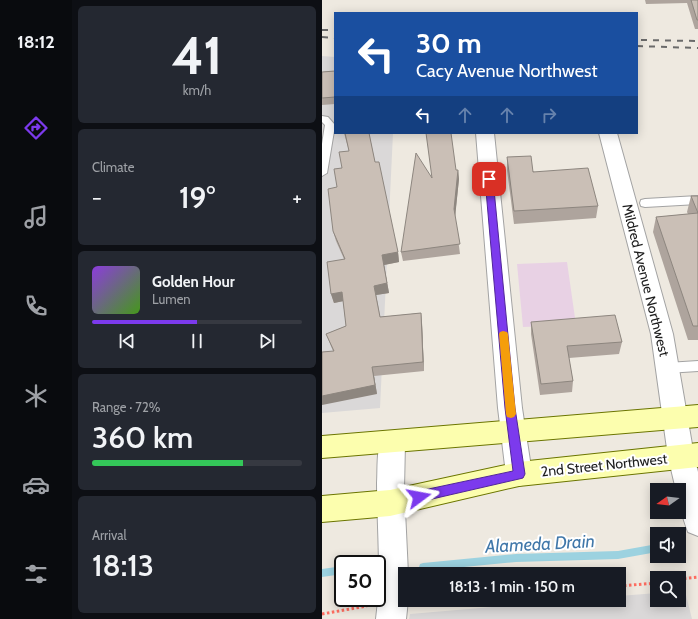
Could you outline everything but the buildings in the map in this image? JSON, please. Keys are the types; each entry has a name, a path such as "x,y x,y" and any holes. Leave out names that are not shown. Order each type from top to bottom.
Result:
{"main road":[{"path":"322,447 392,443 513,431 686,417"},
{"name":"2nd Street Northwest","path":"322,509 390,503 519,474 689,456"}],"street":[{"path":"485,134 513,431 519,474"},
{"name":"Mildred Avenue Northwest","path":"608,134 662,334 667,368 686,417 689,456 698,523"},
{"path":"391,619 394,604 390,503 392,443"}],"lane":[{"path":"322,119 325,119 330,126 322,173"},
{"path":"645,203 698,200"},
{"path":"667,368 698,366"}],"path":[{"path":"686,578 698,577"},
{"path":"626,585 650,584"},
{"path":"322,614 358,607"}],"shaded area":[{"path":"322,56 334,57 334,134 393,134 380,408 322,413"},
{"path":"567,262 576,325 523,327 517,264"},
{"path":"650,594 650,607 686,607 686,595 692,619 409,619 410,614 494,607 626,607 626,595"}],"waterway":[{"name":"Alameda Drain","path":"423,567 516,558 618,555 650,549"},
{"name":"Alameda Drain","path":"322,573 334,571"}],"railway":[{"path":"322,30 334,30"},
{"path":"322,37 334,38"},
{"path":"641,40 698,41"},
{"path":"638,46 698,48"}],"slow traffic":[{"path":"503,334 511,414"}],"route":[{"path":"419,497 519,474 510,408 489,179"}]}
